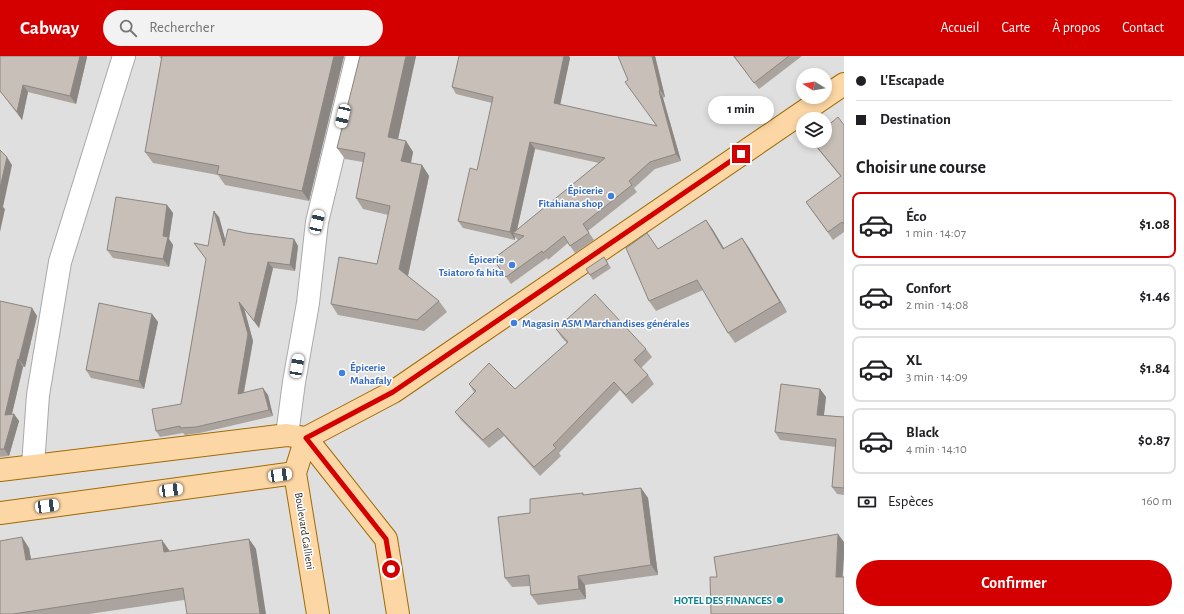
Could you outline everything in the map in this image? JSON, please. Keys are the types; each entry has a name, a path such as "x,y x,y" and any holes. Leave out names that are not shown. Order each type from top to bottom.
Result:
{"main road":[{"path":"0,470 33,465 297,436 393,392 844,84"},
{"path":"297,436 386,539 398,614"},
{"name":"Boulevard Gallieni","path":"297,436 295,473 318,614"},
{"path":"0,512 295,473"}],"street":[{"path":"33,465 38,395 60,262 124,56"},
{"path":"297,436 294,382 308,303 317,222 357,56"}],"shaded area":[{"path":"0,56 844,56 844,614 0,614"}],"building":[{"path":"0,56 80,56 70,96 23,85 17,112 0,91"},
{"path":"162,56 334,56 302,191 217,174 219,166 145,152"},
{"path":"360,56 406,56 388,137 406,141 401,161 422,165 399,269 439,301 417,320 331,304 339,257 377,264 390,206 356,198 365,153 337,148"},
{"path":"459,56 564,56 554,103 657,126 625,82 628,80 618,56 652,56 659,91 676,154 650,162 629,181 632,185 583,224 589,233 570,246 564,236 543,253 542,251 506,277 493,259 524,236 513,233 605,158 530,142 510,232 458,221 470,168 477,170 493,97 452,87"},
{"path":"734,56 789,56 754,83"},
{"path":"838,117 844,125 844,224 842,222 828,232 806,202 841,176 818,148 832,148 832,122"},
{"path":"0,150 7,157 0,188"},
{"path":"116,197 167,205 163,236 168,237 163,259 107,250"},
{"path":"214,211 224,246 228,229 246,233 294,239 290,265 268,262 254,321 239,302 248,334 238,394 263,388 269,410 196,427 180,428 180,426 156,431 152,409 181,404 206,259 194,243 208,246"},
{"path":"706,220 723,249 742,238 780,302 728,333 697,280 649,301 626,248 647,233 658,249"},
{"path":"604,257 608,264 590,275 586,269"},
{"path":"595,294 646,349 634,360 648,375 626,395 614,382 553,445 556,448 534,467 498,428 483,440 455,412 476,391 469,384 489,363 515,389 568,342 556,329"},
{"path":"0,301 32,308 5,415 14,414 4,449 0,449"},
{"path":"99,303 152,314 139,381 86,370"},
{"path":"781,384 820,389 817,415 844,417 844,488 832,487 836,439 775,432"},
{"path":"641,488 651,565 578,576 579,589 531,595 529,575 505,578 498,517 530,513 530,499 583,493 583,495"},
{"path":"838,534 836,577 844,577 844,614 711,614 710,577 717,577 714,557"},
{"path":"22,537 26,560 162,540 164,552 249,539 260,614 187,614 183,588 13,614 0,614 0,541"}],"place":[{"name":"Épicerie Fitahiana shop","path":"611,196"},
{"name":"Épicerie Tsiatoro fa hita","path":"512,265"},
{"name":"Magasin ASM Marchandises générales","path":"514,323"},
{"name":"Épicerie Mahafaly","path":"342,373"},
{"name":"HOTEL DES FINANCES","path":"780,600"}],"route":[{"path":"391,569 386,539 306,438 393,392 741,154"}]}
